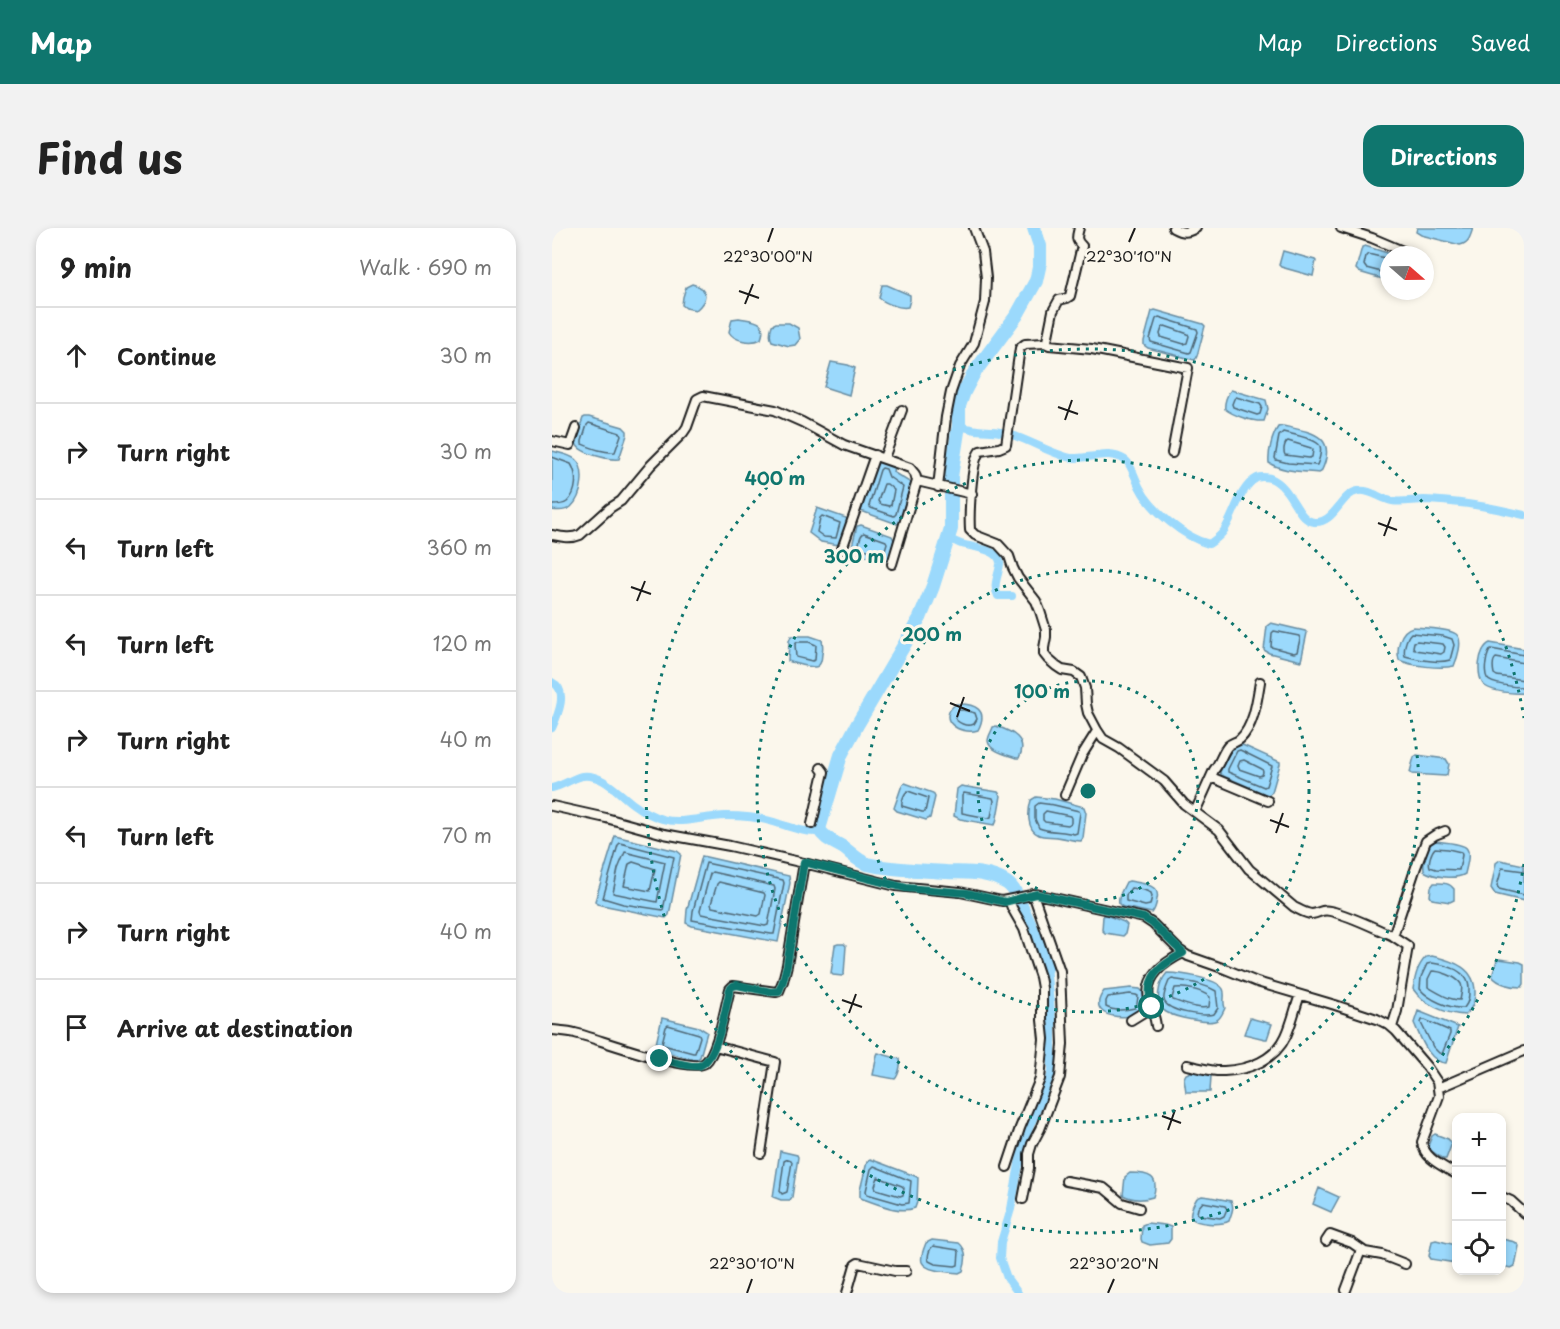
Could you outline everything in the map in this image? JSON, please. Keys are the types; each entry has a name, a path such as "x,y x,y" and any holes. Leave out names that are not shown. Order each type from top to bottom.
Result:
{"street":[{"path":"942,487 946,417 951,392 960,366 974,343 985,302 986,278 983,252 974,228"},
{"path":"1045,343 1053,311 1059,300 1067,298 1072,291 1082,250 1076,238 1079,228"},
{"path":"1173,228 1180,232 1188,232 1196,228"},
{"path":"1341,228 1391,246"},
{"path":"1173,453 1188,368 1092,349 1045,343 1025,344 1020,348 1007,442 1004,446 984,449 978,453 974,466 970,530 975,535 998,544 1009,556 1018,578 1040,611 1046,630 1044,654 1062,670 1074,672 1081,677 1085,688 1088,713 1103,739 1119,748 1164,782 1184,804 1219,830 1250,868 1294,907 1310,914 1321,910 1353,918 1408,946 1397,1011 1392,1027"},
{"path":"552,535 566,537 580,535 621,501 651,465 683,433 697,399 703,396 775,410 844,445 910,468 917,481 892,564"},
{"path":"884,458 902,410"},
{"path":"552,441 570,445 576,428"},
{"path":"842,549 875,455"},
{"path":"917,481 972,494"},
{"path":"1195,812 1228,745 1241,738 1249,727 1260,682"},
{"path":"1065,795 1082,756 1097,730"},
{"path":"812,824 824,772 821,768"},
{"path":"1211,777 1268,801"},
{"path":"552,806 680,838 804,862 896,886 967,893 1002,901 1031,895 1144,918 1183,953 1257,982 1377,1019 1392,1027 1434,1076 1439,1096 1422,1146 1431,1159 1452,1172"},
{"path":"1392,936 1426,841 1445,831"},
{"path":"552,1030 573,1033 660,1059 693,1066 706,1063 715,1046 730,989 737,985 776,992 781,987 787,965 804,862"},
{"path":"1023,1199 1029,1168 1029,1154 1060,1077 1063,1044 1060,971 1054,950 1031,895"},
{"path":"1007,1167 1040,1079 1044,1039 1040,976 1024,929 1012,908 1011,899"},
{"path":"1156,1026 1155,1014 1149,997 1149,987 1153,976 1168,961 1183,953"},
{"path":"1187,1065 1222,1071 1246,1068 1264,1061 1275,1052 1287,1035 1300,995"},
{"path":"1131,1020 1152,1007"},
{"path":"715,1046 775,1062 761,1153"},
{"path":"1438,1088 1524,1051"},
{"path":"1066,1181 1104,1188 1122,1203 1139,1208"},
{"path":"1506,1199 1524,1213"},
{"path":"1326,1240 1330,1235 1352,1243 1361,1250 1405,1264"},
{"path":"1346,1290 1361,1250"},
{"path":"847,1293 855,1265 858,1263 895,1271 906,1271"}],"water":[{"path":"1417,228 1473,228 1467,241 1460,245 1421,235 1416,232"},
{"path":"1362,247 1380,251 1380,278 1356,269"},
{"path":"1283,251 1315,260 1313,276 1281,267 1279,265"},
{"path":"692,284 701,288 705,295 703,302 696,310 682,305 686,287"},
{"path":"882,285 910,295 908,307 893,305 879,298"},
{"path":"1152,311 1205,326 1195,360 1144,345"},
{"path":"732,319 758,322 763,328 761,339 744,341 731,335 729,332"},
{"path":"776,323 789,323 798,328 800,339 795,345 789,346 772,341 771,329"},
{"path":"831,362 855,368 849,395 824,387"},
{"path":"1231,390 1266,400 1268,409 1264,421 1244,418 1225,409 1226,399"},
{"path":"585,417 623,427 627,431 619,459 594,455 577,446 577,436"},
{"path":"1283,426 1312,433 1324,443 1327,450 1326,460 1321,472 1287,470 1269,463 1274,435 1278,427"},
{"path":"552,451 573,457 579,464 582,476 582,483 575,502 571,507 559,511 552,510"},
{"path":"877,460 894,465 893,472 911,483 900,523 897,524 861,511"},
{"path":"817,508 846,518 848,522 841,544 821,542 809,533"},
{"path":"861,525 892,536 894,540 887,561 854,553 851,550 857,526"},
{"path":"1271,623 1307,633 1301,661 1264,650 1267,626"},
{"path":"1413,627 1441,629 1456,634 1460,645 1454,666 1426,666 1399,660 1400,640 1405,632"},
{"path":"791,636 810,636 822,640 823,650 817,667 788,661"},
{"path":"1490,643 1524,649 1524,693 1498,691 1485,686 1482,682 1479,663 1483,651"},
{"path":"956,704 969,705 978,709 982,717 978,730 964,731 952,725 948,715"},
{"path":"996,726 1013,733 1020,741 1022,746 1019,758 999,752 989,744 989,735"},
{"path":"1238,743 1280,762 1272,792 1268,795 1221,775 1220,772 1234,744"},
{"path":"1417,755 1446,759 1449,764 1447,775 1412,774 1410,772 1414,757"},
{"path":"905,783 933,793 935,797 930,818 926,820 894,808 902,785"},
{"path":"961,786 998,792 1001,796 994,825 954,816 957,789"},
{"path":"1036,797 1055,799 1084,807 1086,813 1081,841 1035,833 1030,825 1029,815 1031,800"},
{"path":"615,836 677,851 681,854 669,915 666,918 597,904 595,901"},
{"path":"1434,841 1457,844 1467,849 1465,874 1444,877 1424,871 1426,850 1429,843"},
{"path":"702,856 789,876 790,883 778,942 686,923 687,910"},
{"path":"1500,860 1524,865 1524,901 1495,894 1491,888 1496,863"},
{"path":"1126,882 1149,885 1156,890 1156,903 1152,913 1123,907 1119,904 1121,893"},
{"path":"1434,883 1450,885 1454,889 1454,900 1450,902 1432,899 1431,887"},
{"path":"1106,915 1127,925 1123,936 1105,933 1102,930 1103,916"},
{"path":"835,945 846,946 842,976 831,973"},
{"path":"1432,956 1456,963 1472,978 1474,1000 1465,1015 1436,1008 1423,1000 1413,989 1420,964 1426,957"},
{"path":"1499,959 1524,964 1522,987 1506,984 1492,976"},
{"path":"1167,973 1197,977 1219,985 1224,991 1225,1008 1220,1018 1213,1021 1199,1021 1166,1012 1158,999"},
{"path":"1140,989 1143,992 1141,1011 1120,1017 1104,1013 1100,1008 1099,1001 1104,991"},
{"path":"1418,1011 1458,1027 1446,1063 1435,1059 1422,1041 1414,1023"},
{"path":"662,1018 699,1027 707,1032 700,1057 696,1060 655,1048"},
{"path":"1250,1018 1272,1024 1267,1039 1244,1034"},
{"path":"878,1053 900,1059 898,1075 895,1079 873,1075"},
{"path":"1191,1072 1210,1074 1210,1092 1186,1092 1184,1078"},
{"path":"1435,1134 1452,1143 1446,1159 1429,1149 1432,1136"},
{"path":"780,1151 798,1157 790,1200 773,1197"},
{"path":"870,1159 918,1178 915,1208 895,1209 860,1197 867,1162"},
{"path":"1130,1173 1147,1175 1154,1180 1153,1197 1138,1199 1123,1195 1125,1177"},
{"path":"1319,1188 1339,1197 1331,1212 1313,1204"},
{"path":"1202,1196 1231,1201 1233,1209 1229,1221 1209,1224 1193,1220 1192,1207 1197,1198"},
{"path":"1147,1223 1171,1227 1171,1239 1168,1243 1150,1245 1142,1242 1142,1225"},
{"path":"932,1240 959,1243 962,1246 965,1256 963,1271 959,1273 939,1271 924,1265 922,1253 926,1243"},
{"path":"1506,1240 1515,1242 1519,1246 1515,1266 1506,1267"},
{"path":"1432,1241 1452,1244 1452,1262 1431,1259 1429,1256"}],"waterway":[{"path":"1034,228 1040,246 1040,263 1036,281 1017,315 974,373 959,406 959,425 951,477 951,529 933,586 920,618 841,755 819,829 827,838 867,864 906,870 977,873 998,878 1007,883 1015,892 1046,967"},
{"path":"959,425 1019,437 1067,457 1111,455 1125,460 1145,496 1160,514 1190,536 1209,544 1227,526 1246,488 1251,482 1262,477 1278,482 1303,516 1314,522 1327,518 1346,497 1358,491 1392,501 1449,502 1524,515"},
{"path":"948,538 996,555 1000,564 996,592 998,596 1012,596"},
{"path":"552,682 557,686 561,697 552,728"},
{"path":"552,788 582,776 589,776 603,781 651,815 670,821 733,816 767,820 805,831 821,832"},
{"path":"1018,1293 1007,1278 1000,1258 1001,1242 1011,1209 1022,1147 1052,1071 1052,1021 1046,967"}],"route":[{"path":"660,1059 693,1066 706,1063 713,1050 730,989 733,986 771,992 779,991 787,965 804,862 906,888 967,893 1005,902 1036,894 1144,918 1183,953 1168,961 1153,976 1149,987 1152,1007"}]}
